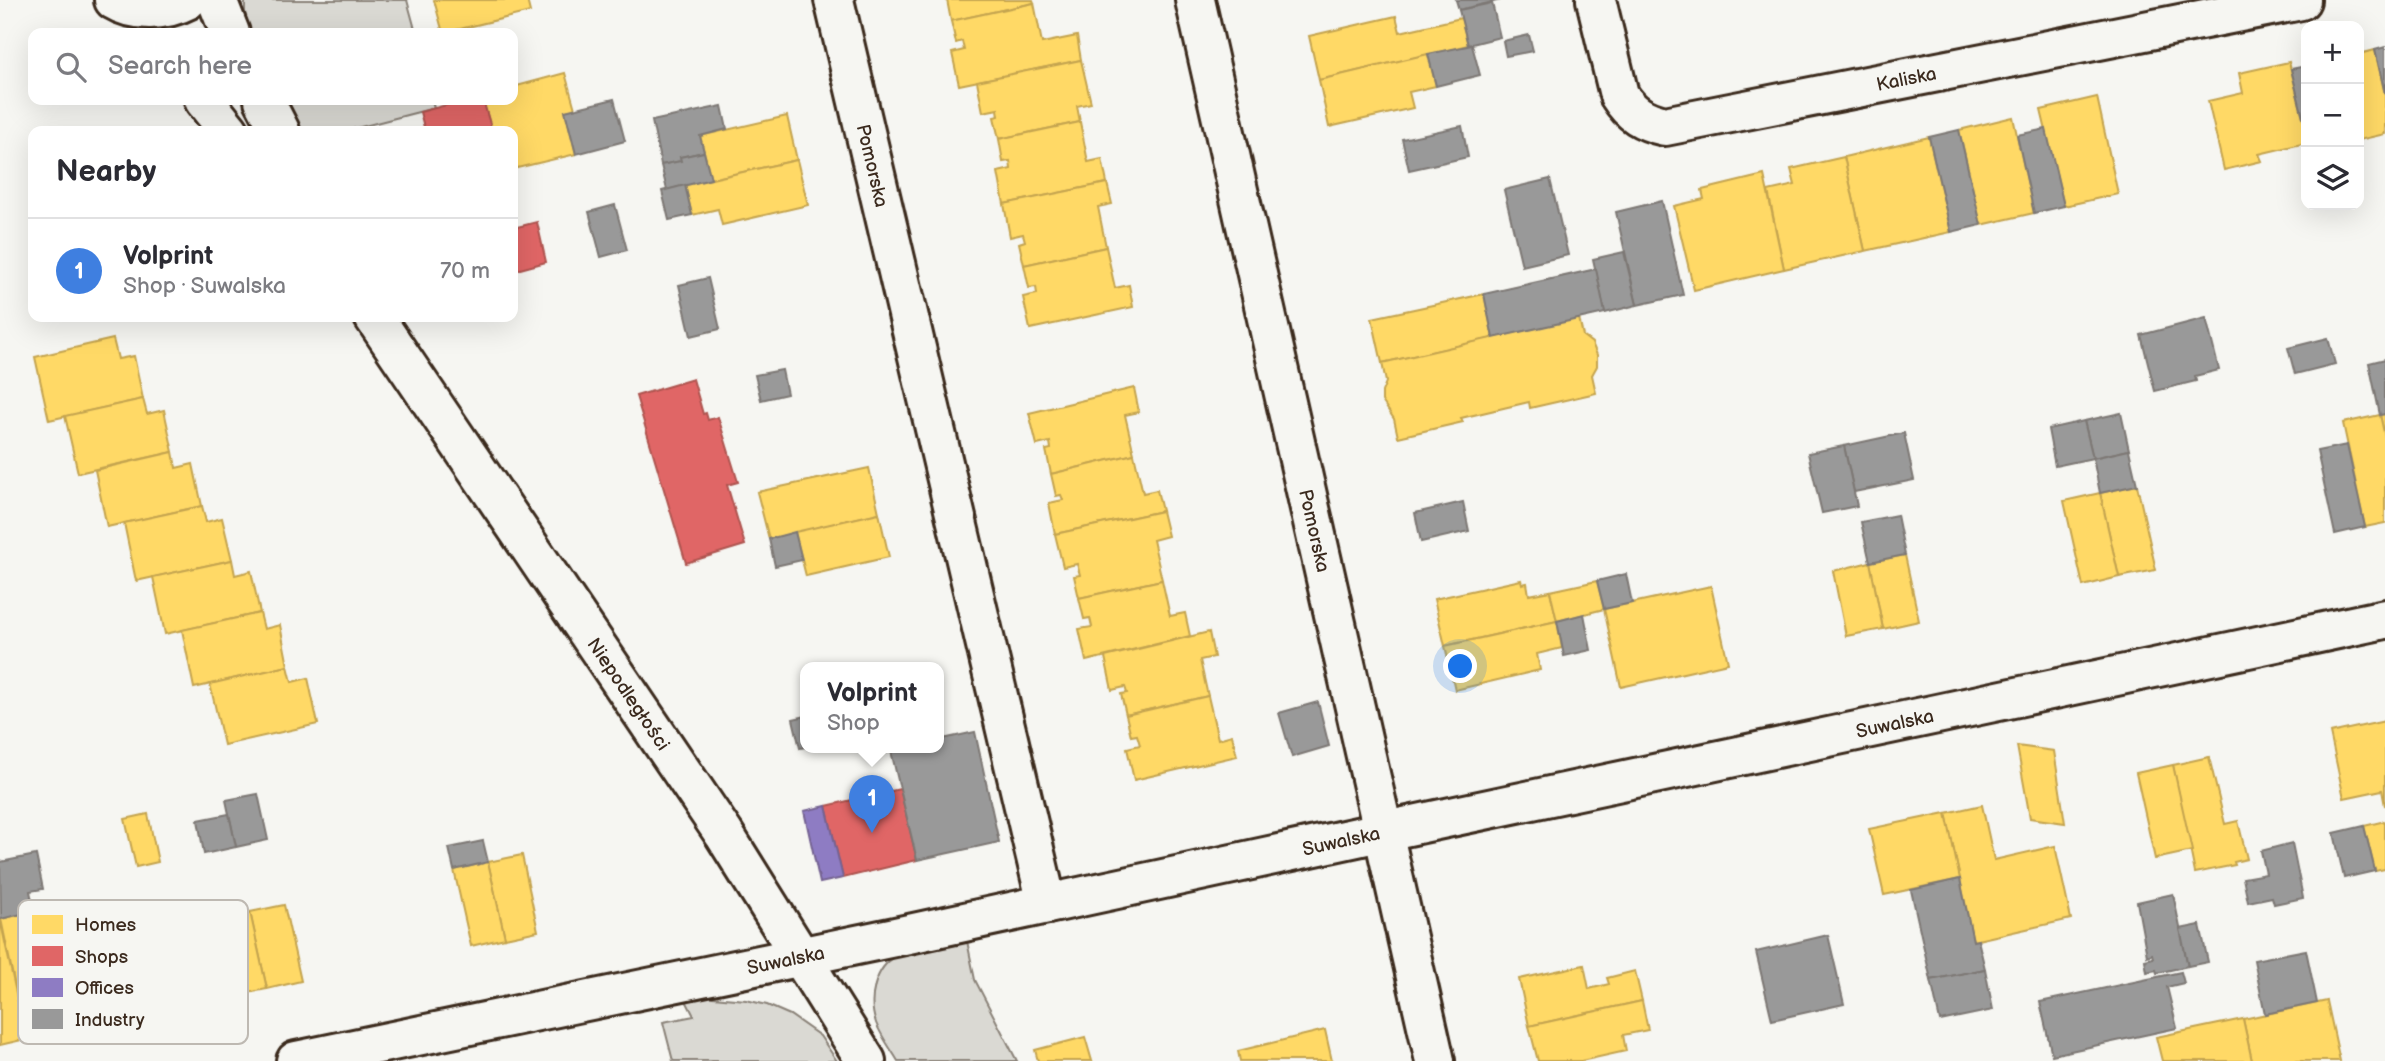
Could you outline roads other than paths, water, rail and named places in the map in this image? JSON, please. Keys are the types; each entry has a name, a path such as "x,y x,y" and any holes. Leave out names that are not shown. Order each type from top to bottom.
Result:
{"street":[{"path":"118,3 147,9 163,8 187,0"},
{"path":"218,0 228,28"},
{"name":"Pomorska","path":"834,0 1047,904"},
{"name":"Pomorska","path":"1195,0 1435,1061"},
{"name":"Kaliska","path":"1596,0 1619,95 1627,108 1638,117 1665,126 2301,0"},
{"path":"118,3 144,28"},
{"path":"208,105 225,126"},
{"path":"267,105 278,126"},
{"name":"Niepodległości","path":"379,322 724,834 866,1061"},
{"name":"Suwalska","path":"296,1061 2385,620"}],"place":[{"name":"Volprint","path":"872,833"}]}
